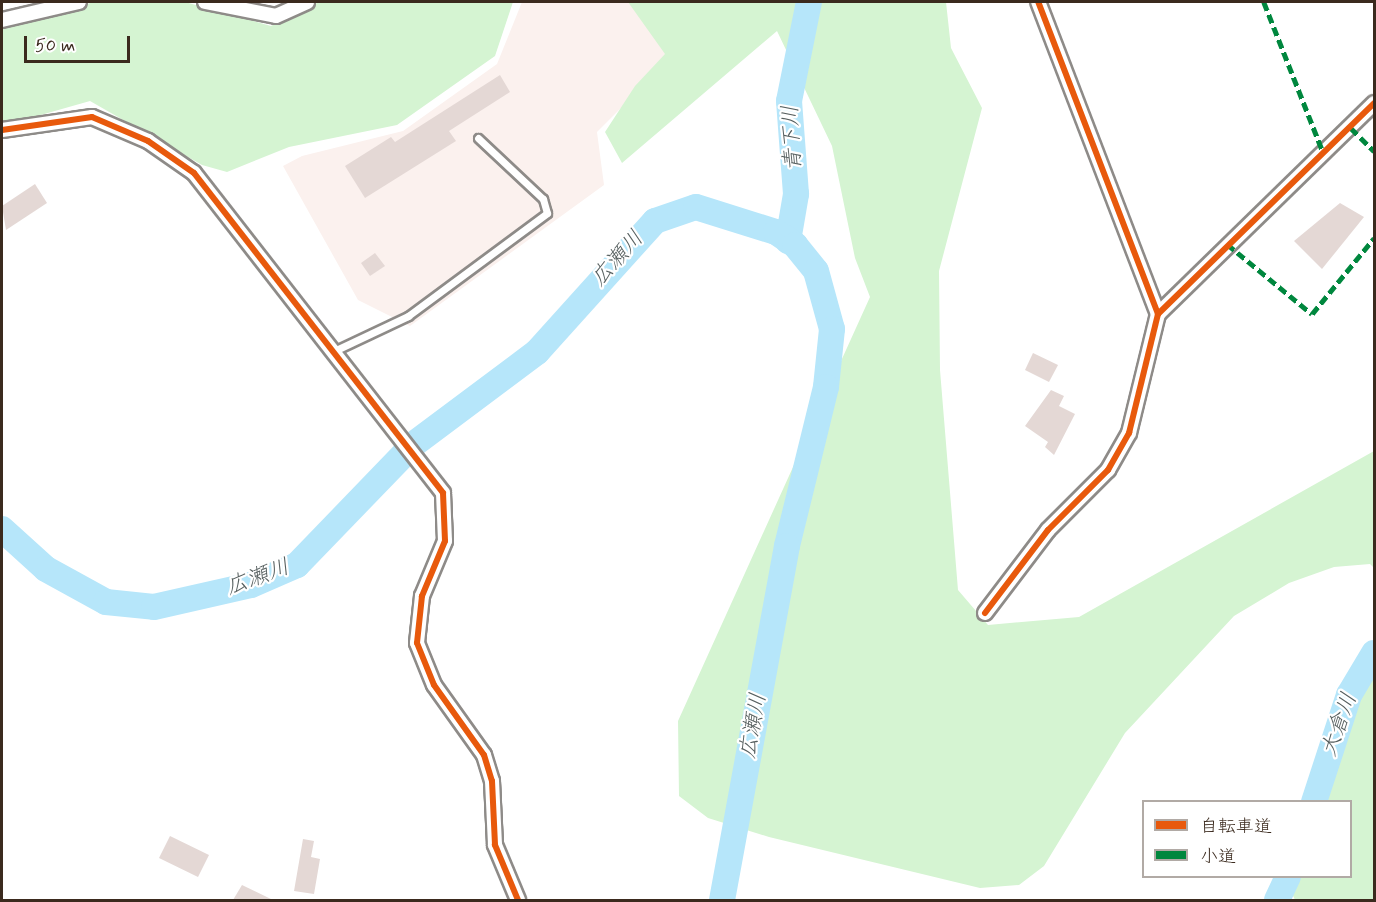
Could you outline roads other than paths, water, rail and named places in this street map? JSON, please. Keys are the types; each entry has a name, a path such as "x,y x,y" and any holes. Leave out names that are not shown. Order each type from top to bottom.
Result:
{"street":[{"path":"2,20 79,2"},
{"path":"205,2 276,16 307,2"},
{"path":"1038,2 1158,314"},
{"path":"985,613 1048,530 1108,470 1129,433 1158,314 1374,103"},
{"path":"2,130 92,117 128,130 176,159 226,210 443,493 448,525 422,596 417,644 434,685 484,755 492,781 495,845 518,900"}],"lane":[{"path":"334,351 408,316 547,213 543,199 478,138"}],"waterway":[{"name":"青下川","path":"788,241 796,194 789,101 809,2"},
{"name":"広瀬川","path":"2,529 46,569 106,602 154,607 251,585 297,565 414,444 537,352 655,221 696,207 776,232 795,245 816,271 832,329 826,387 787,546 722,900"},
{"name":"大倉川","path":"1315,800 1349,695 1374,653"},
{"name":"大倉川","path":"1277,900 1287,878"}]}
